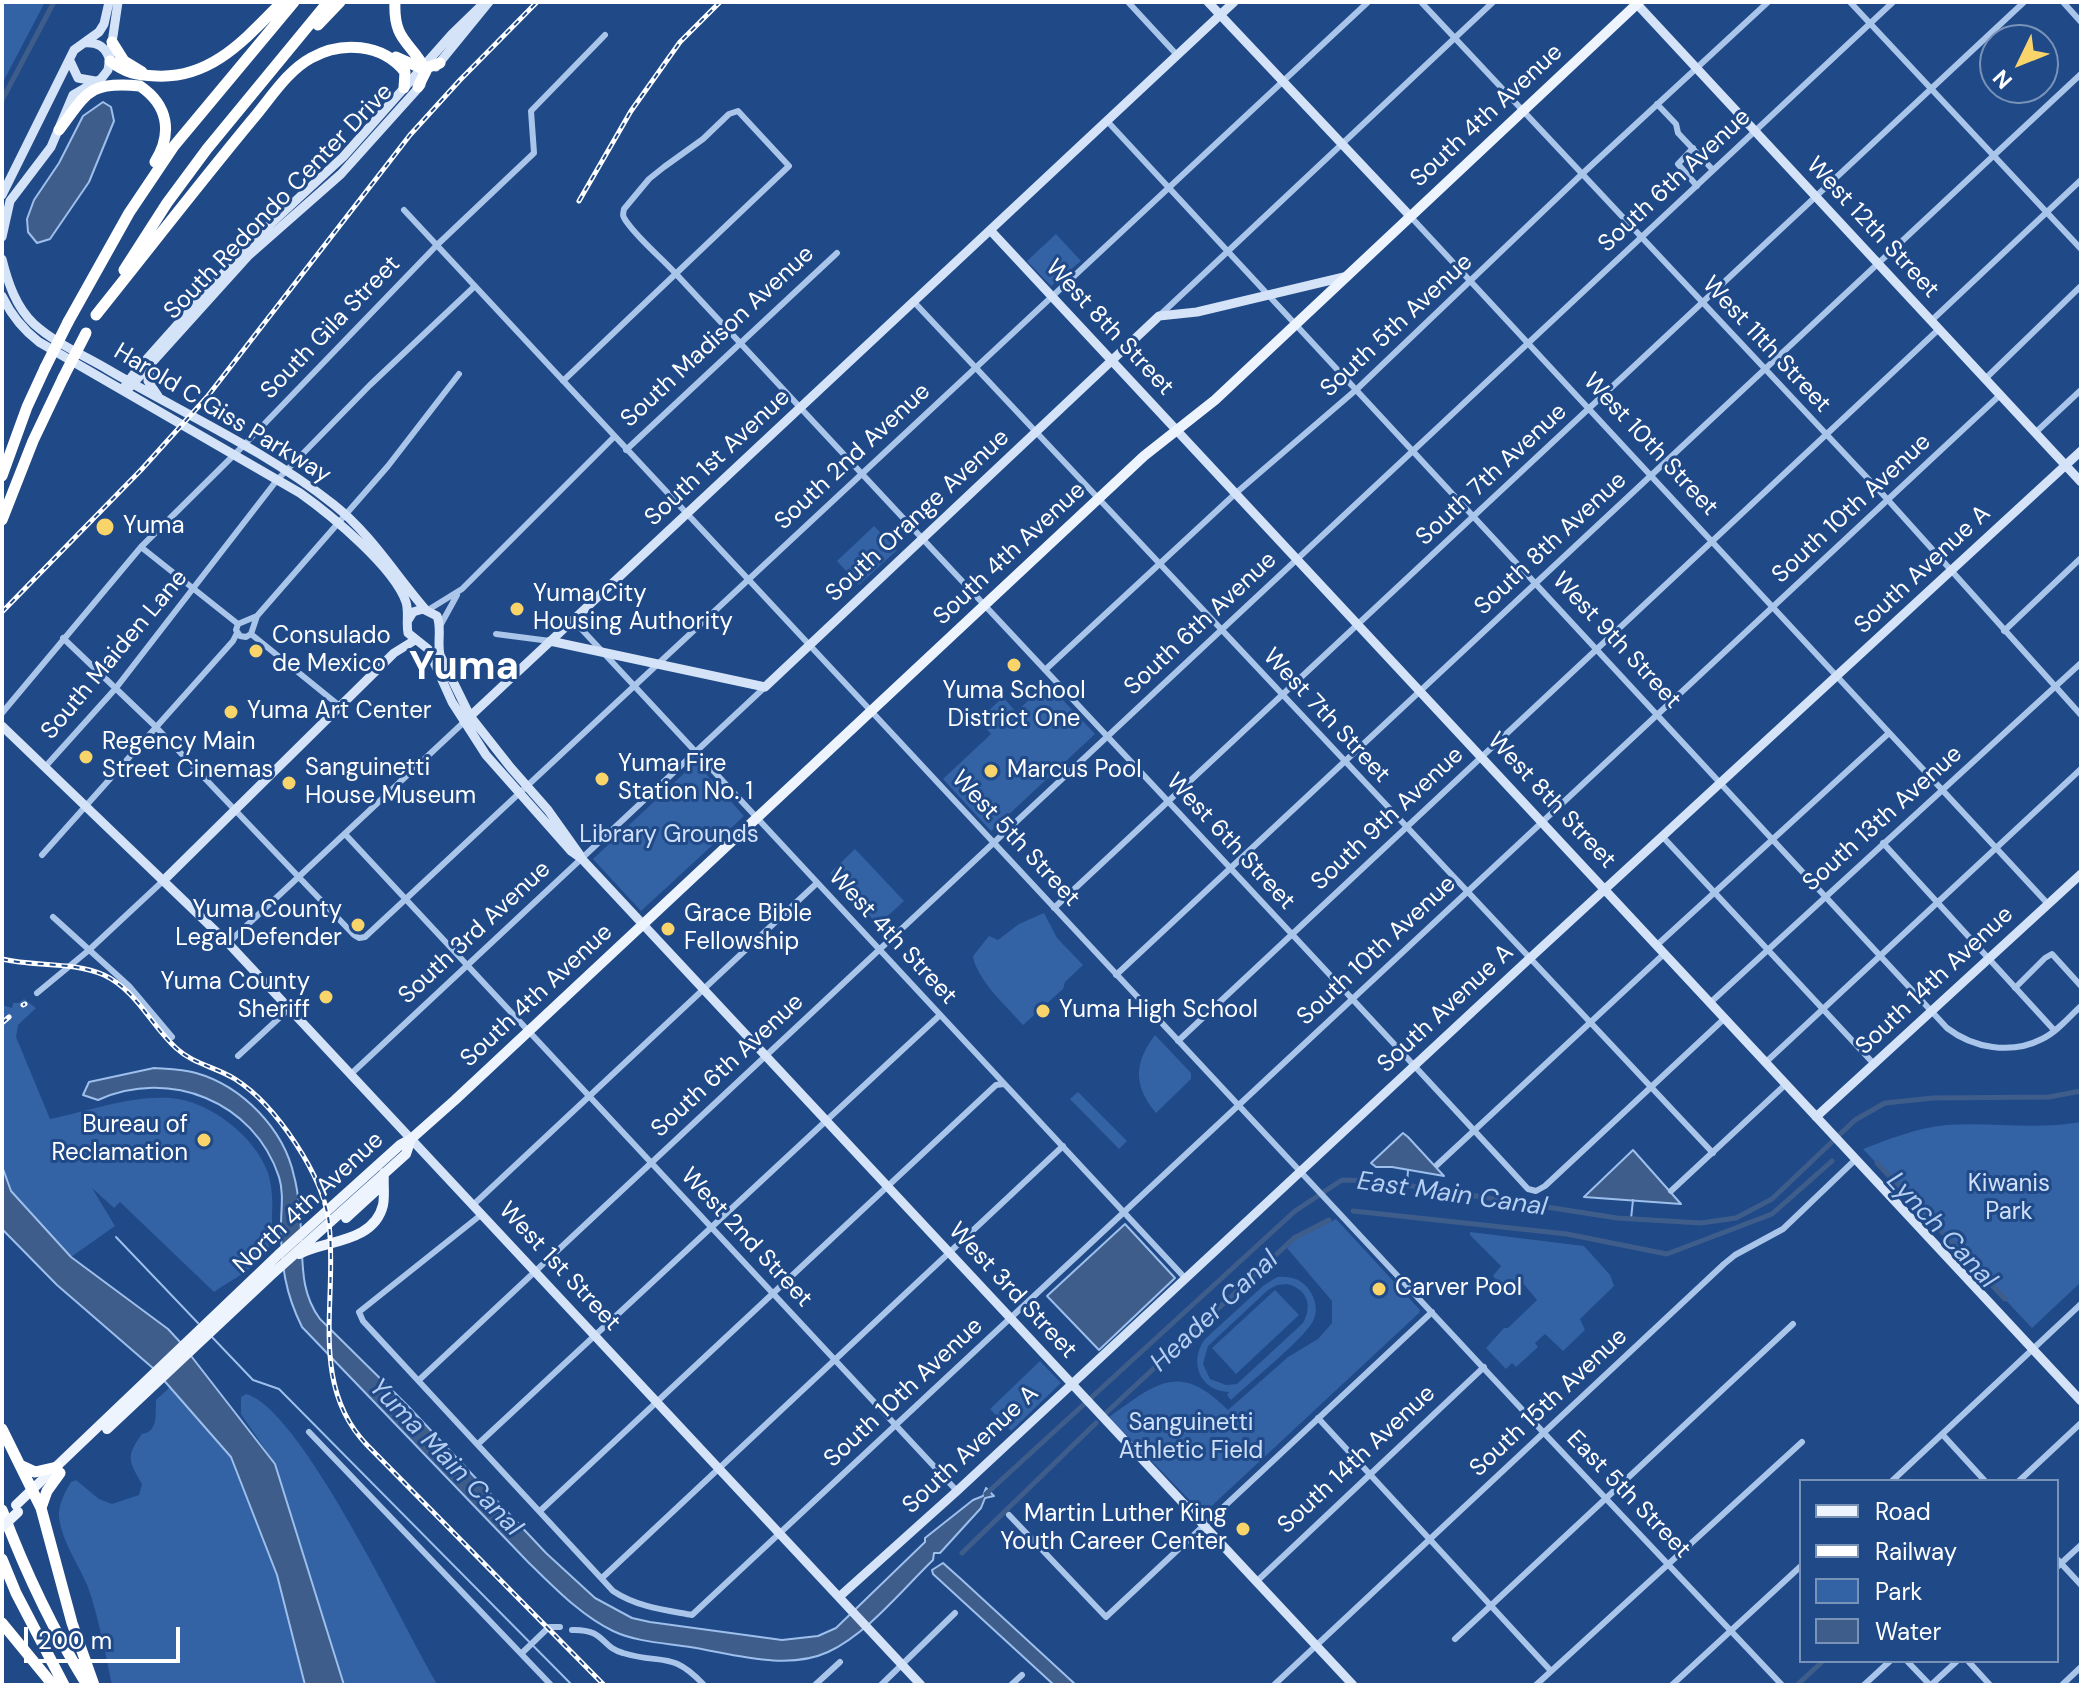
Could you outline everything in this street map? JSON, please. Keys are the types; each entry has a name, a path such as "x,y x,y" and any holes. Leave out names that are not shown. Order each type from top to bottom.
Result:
{"highway":[{"path":"110,59 128,73 150,76 203,69 239,46 282,2"},
{"path":"2,476 45,368 129,213 174,146 294,2"},
{"path":"2,520 33,441 96,315 167,203 328,2"},
{"path":"259,86 340,2"},
{"path":"395,2 400,36 426,63 425,77 418,87"},
{"path":"112,42 124,61 150,76"},
{"path":"96,315 226,151 299,66 323,52 358,47 426,63"},
{"path":"376,50 395,61 405,72 404,88"},
{"path":"80,299 94,263 165,141 167,123 153,95 140,86 131,81 98,80"},
{"path":"59,130 83,96 114,85 140,86"},
{"path":"2,1429 41,1508 72,1623 94,1685"},
{"path":"22,1466 35,1472 58,1470"},
{"path":"41,1508 58,1470"},
{"path":"2,1510 21,1560 87,1685"},
{"path":"2,1559 16,1593 64,1685"},
{"path":"2,1623 53,1685"}],"main road":[{"path":"2,195 74,50 104,24 109,2"},
{"path":"2,237 10,201 51,147 73,95 108,70 118,2"},
{"name":"South Redondo Center Drive","path":"126,388 136,371 252,241 343,157 426,63 487,2"},
{"name":"West 10th Street","path":"1208,2 1410,216"},
{"name":"South 1st Avenue","path":"467,719 1234,2"},
{"name":"West 12th Street","path":"1637,3 2081,482"},
{"name":"South 4th Avenue","path":"411,1139 1098,498 1215,400 1637,3"},
{"path":"84,43 103,47 110,59"},
{"path":"70,61 78,78 98,80"},
{"name":"South Redondo Center Drive","path":"126,388 249,255 341,174 418,87"},
{"name":"West 8th Street","path":"990,230 2081,1401"},
{"name":"Harold C Giss Parkway","path":"2,259 5,286 33,323 113,373 126,388 167,404 285,471 386,557 427,610"},
{"path":"1159,316 1197,312 1344,277"},
{"name":"Harold C Giss Parkway","path":"2,296 9,312 26,332 126,388 342,519 402,593 408,607 407,625"},
{"name":"South Orange Avenue","path":"765,687 1159,316"},
{"path":"151,364 147,380 149,385 167,404"},
{"path":"113,373 136,371"},
{"name":"South Avenue A","path":"839,1597 2081,451"},
{"path":"394,653 413,612 427,610 437,616 440,655 486,755 523,790 571,851 642,925"},
{"path":"407,625 433,658 452,702 467,719"},
{"path":"164,880 394,653 418,641 434,638 439,628"},
{"path":"550,641 765,687"},
{"name":"West 1st Street","path":"2,726 228,943 921,1685"},
{"name":"South 14th Avenue","path":"1816,1117 2081,874"},
{"name":"West 3rd Street","path":"642,925 1353,1685"},
{"name":"North 4th Avenue","path":"17,1508 225,1314 305,1249 383,1179 406,1154 411,1139"},
{"name":"North 4th Avenue","path":"225,1314 278,1255 400,1145 411,1139"},
{"path":"305,1249 350,1238 368,1225 382,1209 383,1179"},
{"path":"2,1518 17,1508"},
{"path":"2,1527 17,1508"}],"street":[{"path":"1128,2 1177,55"},
{"name":"South 2nd Avenue","path":"300,876 354,935 362,938 1368,2"},
{"name":"West 11th Street","path":"1421,2 1888,500 2081,715"},
{"path":"1159,316 1493,2"},
{"name":"South 5th Avenue","path":"1045,670 1236,493 1357,389 1768,2"},
{"path":"1850,2 2081,249"},
{"name":"South 6th Avenue","path":"419,1380 1893,2"},
{"name":"South 7th Avenue","path":"1054,908 2024,2"},
{"path":"2063,2 2081,22"},
{"name":"South Gila Street","path":"2,713 141,547 437,245 534,153 531,111 605,35"},
{"name":"South 8th Avenue","path":"1116,975 2081,74"},
{"path":"1657,104 1713,170"},
{"name":"West 6th Street","path":"675,273 789,166 738,111 729,114 703,139 649,179 624,209 626,220 675,273 739,342 801,408 923,540 1045,670 1106,737 1528,1189 1536,1191 1650,1088"},
{"name":"West 9th Street","path":"1108,122 1947,1028 1968,1042 1987,1047 2028,1045 2045,1038 2054,1030"},
{"path":"1693,148 1678,164 1697,186"},
{"path":"1931,321 2081,180"},
{"path":"404,210 687,514"},
{"name":"West 10th Street","path":"1410,216 2048,904"},
{"name":"South Madison Avenue","path":"626,450 837,253"},
{"path":"563,381 675,273"},
{"name":"South Maiden Lane","path":"45,767 116,688 285,471 475,286"},
{"path":"1985,379 2081,286"},
{"name":"West 7th Street","path":"914,302 1713,1153"},
{"name":"South 9th Avenue","path":"1178,1041 1939,329"},
{"path":"42,855 155,726 246,630 396,456 459,374"},
{"path":"2035,433 2081,390"},
{"name":"South 10th Avenue","path":"602,1578 626,1599 692,1615 2000,395"},
{"name":"South Madison Avenue","path":"427,610 462,589 614,437"},
{"name":"West 5th Street","path":"687,514 1316,1189"},
{"path":"141,547 341,707"},
{"path":"2004,631 2081,558"},
{"name":"South Madison Avenue","path":"439,628 462,589"},
{"name":"West 4th Street","path":"573,620 1185,1278"},
{"path":"496,634 550,641"},
{"path":"63,638 155,726 300,876"},
{"name":"South 13th Avenue","path":"1711,1002 2081,663"},
{"name":"South 3rd Avenue","path":"351,1074 765,687"},
{"name":"South 1st Avenue","path":"228,943 467,719"},
{"path":"1657,945 1889,733"},
{"path":"1766,1062 2081,769"},
{"name":"West 2nd Street","path":"345,834 957,1491"},
{"path":"1662,836 1874,1064"},
{"path":"1883,843 2054,1030 2081,1006"},
{"path":"37,993 89,950 164,880"},
{"path":"473,1205 817,883"},
{"path":"53,917 129,986 172,1037"},
{"path":"1437,1165 1665,953"},
{"path":"2015,988 2052,954 2081,986"},
{"path":"238,1056 290,1008"},
{"path":"478,1444 940,1015"},
{"path":"1650,1088 1725,1018"},
{"path":"540,1511 996,1085 1004,1084"},
{"path":"1671,1191 1786,1084"},
{"path":"482,1214 359,1312 363,1321 602,1578 1063,1146"},
{"name":"South 15th Avenue","path":"1274,1685 1724,1264 1783,1229 1856,1159"},
{"name":"East 5th Street","path":"1316,1189 1782,1685"},
{"path":"1894,1479 2081,1304"},
{"path":"1009,1515 1106,1617 1432,1312"},
{"path":"1455,1639 1793,1324"},
{"name":"South 14th Avenue","path":"1256,1582 1484,1367"},
{"path":"1318,1418 1551,1671"},
{"path":"2021,1479 2081,1423"},
{"path":"309,1432 524,1651 551,1685"},
{"path":"1942,1434 1983,1479"},
{"path":"1536,1685 1802,1442"},
{"path":"2059,1563 2081,1545"},
{"path":"2059,1565 2081,1585"},
{"path":"1672,1685 1799,1568"},
{"path":"881,1685 955,1613"},
{"path":"524,1651 549,1627 560,1627"},
{"path":"572,1630 586,1630 602,1637 620,1653 678,1662 704,1685"},
{"path":"815,1685 840,1662"},
{"path":"1864,1685 1888,1663"},
{"path":"1909,1663 1930,1685 1955,1663"},
{"path":"1970,1663 1990,1685"},
{"path":"2062,1685 2081,1667"},
{"path":"1011,1685 1022,1675"}],"green space":[{"path":"2,2 45,2 2,84"},
{"path":"1056,234 1081,261 1051,286 1027,261"},
{"path":"874,526 897,550 859,585 837,561"},
{"path":"1047,683 1095,734 991,831 943,779 991,734 979,720 1003,697 1016,712"},
{"name":"Library Grounds","path":"694,764 744,816 641,911 593,859"},
{"path":"855,849 904,901 878,925 830,873"},
{"path":"1044,913 1057,938 1083,965 1065,982 1063,989 1023,1025 986,983 973,956 989,936 998,940 1019,924"},
{"path":"24,999 36,1008 18,1025 16,1037 50,1119 126,1101 171,1098 215,1113 253,1146 268,1173 272,1199 270,1242 267,1251 256,1263 214,1292 120,1202 114,1208 92,1188 115,1226 71,1257 11,1190 2,1166 2,1005 12,1008 13,1003"},
{"path":"1155,1035 1191,1073 1191,1079 1156,1113 1143,1093 1139,1074 1143,1055"},
{"path":"1078,1092 1127,1141 1119,1149 1070,1099"},
{"name":"Kiwanis Park","path":"2081,1122 2081,1282 2032,1328 1863,1149 1935,1126"},
{"name":"Sanguinetti Athletic Field","path":"1336,1219 1420,1310 1419,1313 1203,1514 1109,1417 1141,1395 1168,1382 1195,1386 1228,1410 1288,1357 1318,1339 1332,1323 1332,1301 1287,1248 1296,1239"},
{"path":"1470,1232 1584,1246 1610,1275 1614,1286 1580,1319 1585,1330 1563,1351 1545,1334 1535,1343 1538,1347 1516,1367 1512,1363 1506,1369 1486,1348 1537,1300 1522,1282 1509,1294 1493,1276 1501,1266"},
{"path":"1277,1277 1300,1281 1314,1298 1315,1317 1299,1338 1231,1400 1227,1395 1229,1392 1211,1387 1204,1381 1197,1366 1200,1348 1205,1339","holes":["1277,1285 1294,1286 1308,1304 1303,1323 1237,1384 1226,1385 1210,1379 1203,1364 1208,1346 1268,1290"]},
{"path":"1275,1290 1299,1315 1236,1374 1212,1348"},
{"path":"1040,1361 1061,1383 1011,1431 990,1409"},
{"path":"170,1387 231,1457 277,1575 304,1685 112,1685 92,1599 64,1535 60,1508 64,1494 71,1482 76,1480 99,1499 112,1504 139,1495 142,1484 132,1464 131,1454 142,1434 154,1426 156,1400"},
{"path":"246,1394 269,1409 295,1438 322,1478 438,1685 344,1685 275,1464 241,1414 241,1397"}],"water":[{"path":"103,102 111,107 114,121 89,182 50,239 37,243 28,232 27,219 34,200 59,163 83,116"},
{"name":"Yuma Main Canal","path":"154,1068 186,1071 213,1079 245,1099 271,1126 289,1159 294,1176 304,1277 309,1298 320,1319 407,1405 546,1553 595,1598 632,1618 782,1640 818,1636 836,1628 925,1542 925,1538 973,1500 983,1496 986,1488 994,1496 985,1498 981,1508 940,1553 934,1553 933,1560 884,1610 842,1644 812,1658 760,1659 641,1640 613,1631 578,1609 528,1562 302,1327 283,1266 279,1177 267,1151 250,1128 206,1098 180,1090 153,1088 125,1091 98,1100 83,1095 89,1082"},
{"path":"1403,1133 1444,1176 1376,1167 1371,1163"},
{"path":"1633,1150 1681,1204 1584,1197"},
{"path":"2,1166 11,1191 71,1257 168,1329 181,1343 275,1464 344,1685 305,1685 277,1575 231,1457 154,1369 57,1285 2,1229"},
{"path":"1125,1224 1175,1278 1099,1350 1047,1296"},
{"path":"943,1563 1076,1685 1054,1685 933,1574 932,1570"}],"waterway":[{"path":"2,100 54,2"},
{"name":"East Main Canal","path":"986,1494 1295,1211 1342,1180 1380,1181 1617,1218 1701,1223 1736,1218 1772,1199 1855,1120 1885,1103 1933,1098 2049,1097 2081,1091"},
{"name":"Header Canal","path":"1353,1211 1567,1234 1667,1254 1772,1214 1832,1161"},
{"name":"Lynch Canal","path":"1877,1163 2005,1299"},
{"path":"1407,1185 1408,1170"},
{"path":"1631,1219 1633,1200"},
{"name":"Header Canal","path":"1107,1412 1294,1238 1329,1220"},
{"path":"116,1237 198,1323"},
{"path":"211,1336 253,1380 279,1389 572,1685"},
{"name":"Header Canal","path":"962,1553 1096,1423"},
{"path":"1797,1685 1821,1663"}],"railway":[{"path":"2,612 141,470 207,397 410,135 537,2"},
{"path":"579,201 631,111 680,42 720,2"},
{"path":"2,959 79,968 104,975 134,999 176,1048 235,1079 251,1091 281,1124 308,1164 325,1205 331,1253 331,1368 337,1395 349,1421 367,1445 604,1685"},
{"path":"2,1023 9,1017"}],"place":[{"name":"Yuma","path":"105,527"},
{"name":"Yuma City Housing Authority","path":"517,609"},
{"name":"Consulado de Mexico","path":"256,651"},
{"name":"Yuma School District One","path":"1014,665"},
{"name":"Yuma Art Center","path":"231,712"},
{"name":"Regency Main Street Cinemas","path":"86,757"},
{"name":"Marcus Pool","path":"991,771"},
{"name":"Yuma Fire Station No. 1","path":"602,779"},
{"name":"Sanguinetti House Museum","path":"289,783"},
{"name":"Yuma County Legal Defender","path":"358,925"},
{"name":"Grace Bible Fellowship","path":"668,929"},
{"name":"Yuma County Sheriff","path":"326,997"},
{"name":"Yuma High School","path":"1043,1011"},
{"name":"Bureau of Reclamation","path":"204,1140"},
{"name":"Carver Pool","path":"1379,1289"},
{"name":"Martin Luther King Youth Career Center","path":"1243,1529"}],"district":[{"name":"Yuma","path":"464,669"}]}
